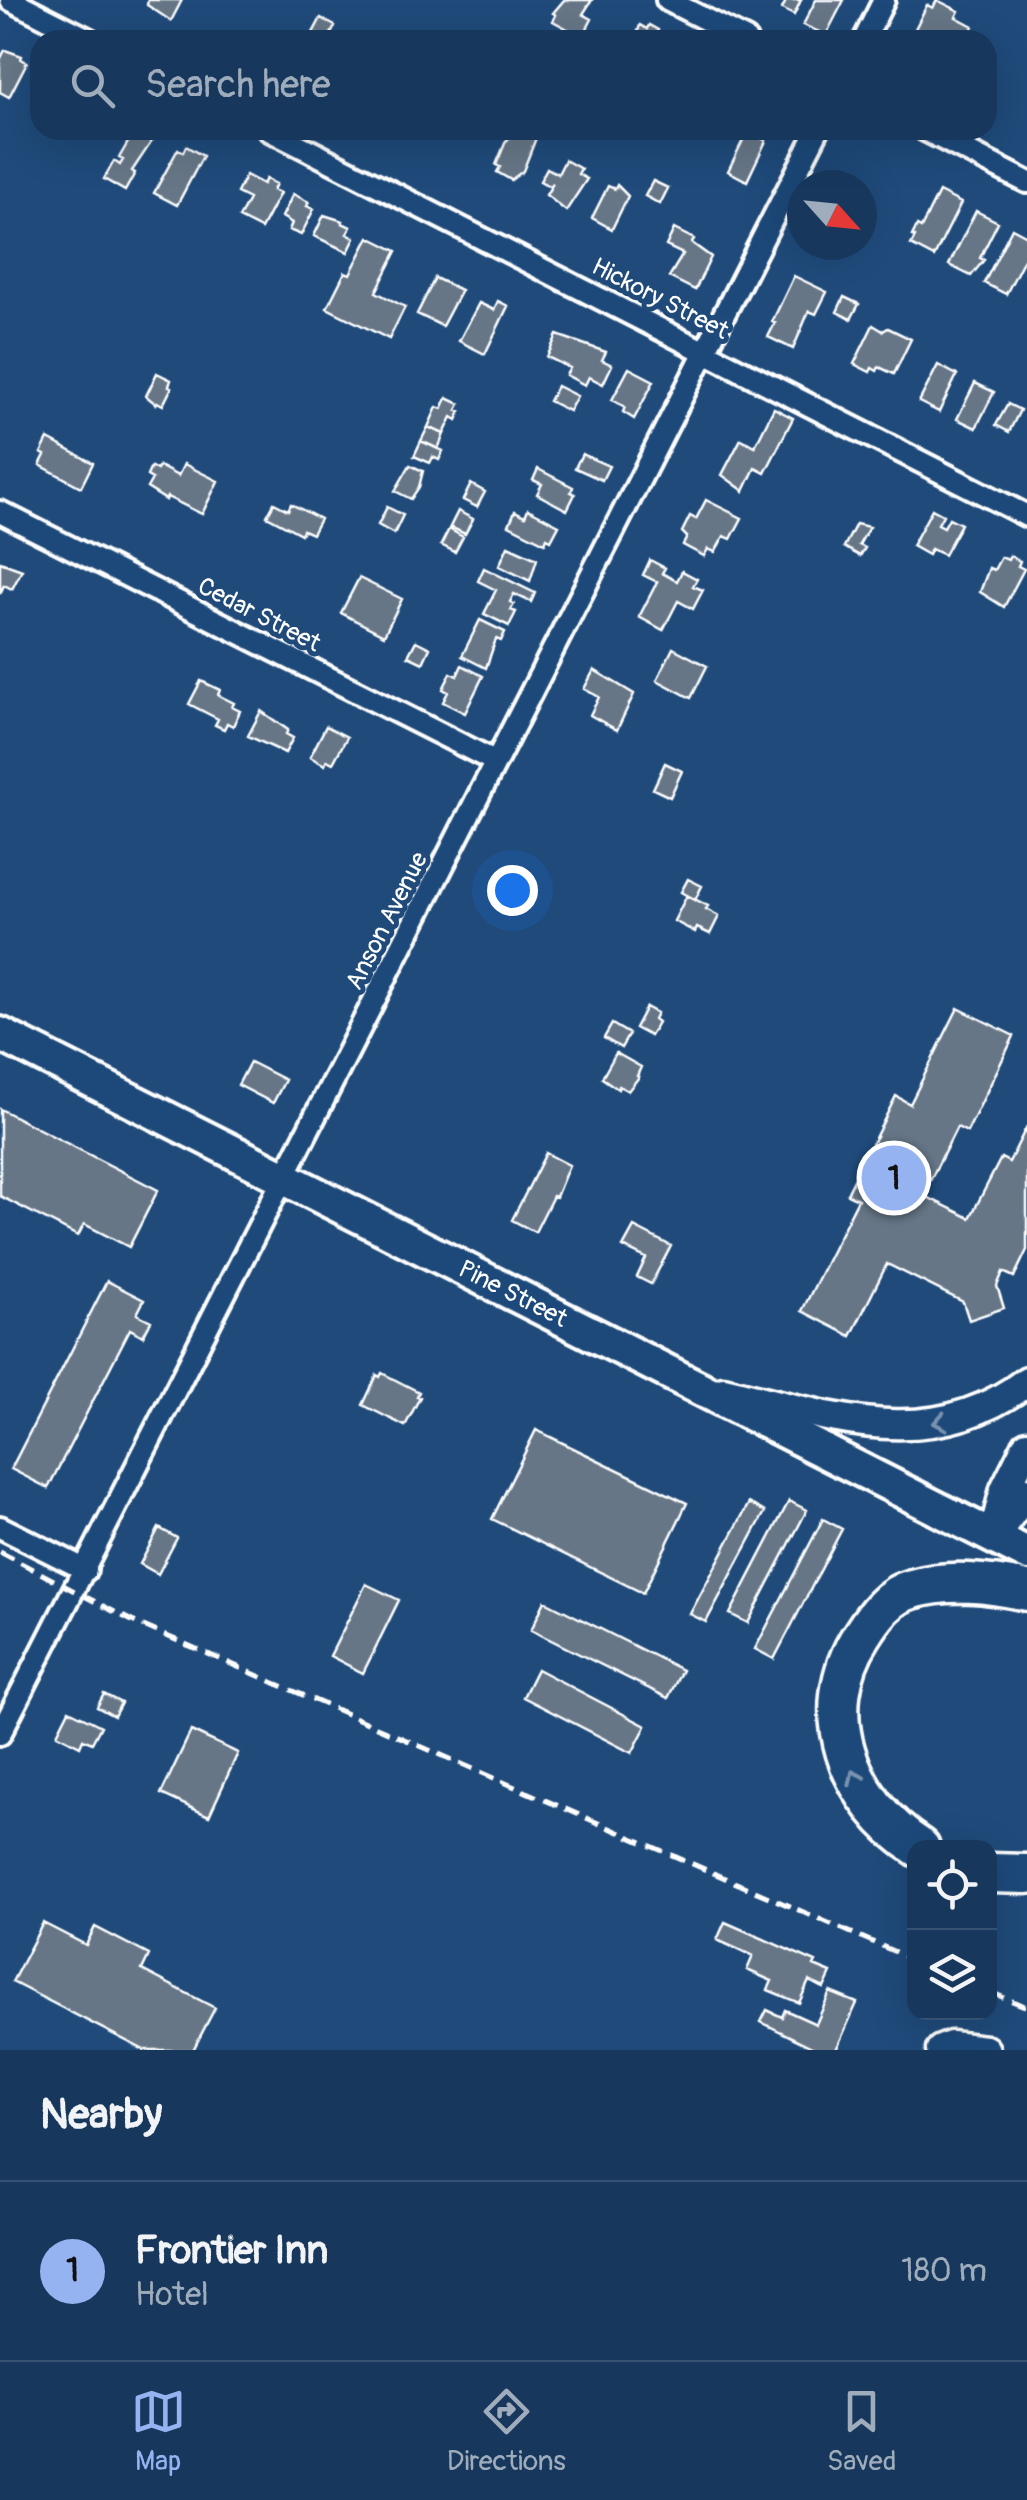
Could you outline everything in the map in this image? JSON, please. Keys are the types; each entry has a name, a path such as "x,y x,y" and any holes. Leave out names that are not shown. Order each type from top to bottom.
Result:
{"highway":[{"path":"910,1840 880,1816 859,1787 842,1747 837,1702 848,1656 878,1610 908,1590 956,1582 1027,1590"},
{"path":"997,1874 1027,1874"}],"main road":[{"name":"Pine Street","path":"0,1034 1027,1554"},
{"path":"691,1383 855,1422 911,1427 962,1418 1009,1395 1027,1381"},
{"path":"993,1537 1005,1489 1027,1445"},
{"path":"993,1537 1027,1492"},
{"path":"941,2050 952,2046 985,2050"}],"street":[{"path":"11,0 70,30"},
{"path":"666,0 726,30"},
{"path":"869,30 884,0"},
{"name":"Hickory Street","path":"289,140 1027,516"},
{"name":"Anson Avenue","path":"0,1734 813,140"},
{"path":"945,140 1027,182"},
{"name":"Cedar Street","path":"0,512 496,762"},
{"path":"0,1527 86,1570"}],"building":[{"path":"148,0 182,0 171,21 147,5"},
{"path":"564,0 592,0 583,14 592,19 586,30 569,30 553,21 553,13"},
{"path":"783,0 801,0 794,15 782,9 786,1"},
{"path":"816,0 844,0 829,30 803,25"},
{"path":"937,0 959,11 956,17 973,26 971,30 914,30 927,5 933,8"},
{"path":"321,18 335,26 333,30 315,30"},
{"path":"5,50 27,62 9,97 0,92 0,60"},
{"path":"129,140 153,140 132,171 135,173 125,191 104,179 114,161 120,165 123,160 119,158"},
{"path":"535,140 523,171 511,180 497,172 500,167 496,165 506,141"},
{"path":"743,140 766,141 747,181 728,171"},
{"path":"186,146 203,156 177,205 154,193 178,149 183,152"},
{"path":"565,160 581,169 578,174 587,179 566,211 546,195 553,183 549,186 540,181 547,168 558,174"},
{"path":"246,175 263,184 266,179 276,184 273,190 280,193 261,229 239,218 249,199 237,193"},
{"path":"653,181 668,188 660,204 645,196"},
{"path":"617,185 628,196 612,229 592,218 608,186 615,189"},
{"path":"939,192 961,203 934,257 911,245 917,226 921,228"},
{"path":"293,194 314,209 301,235 289,230 292,223 282,217"},
{"path":"976,211 998,222 980,258 984,260 971,276 949,265"},
{"path":"324,215 351,227 347,234 355,238 348,252 314,236"},
{"path":"1012,228 1027,236 1027,253 1006,294 984,283"},
{"path":"674,229 694,239 692,243 711,257 695,290 669,277 683,254 666,246"},
{"path":"369,237 397,251 376,292 405,307 389,339 327,308"},
{"path":"794,276 827,292 816,314 809,311 793,349 768,337"},
{"path":"435,278 461,290 442,326 417,314"},
{"path":"844,297 859,304 851,319 837,312"},
{"path":"498,301 508,306 485,354 459,341 479,303 494,310"},
{"path":"873,325 911,339 894,374 879,367 870,372 854,364"},
{"path":"557,335 606,352 602,360 612,365 603,384 589,377 585,385 566,375 570,368 547,357"},
{"path":"938,365 957,375 939,412 919,402"},
{"path":"629,368 654,381 634,419 623,412 625,407 612,400"},
{"path":"157,373 171,380 172,387 163,405 146,396"},
{"path":"975,383 994,392 976,428 957,419"},
{"path":"557,386 577,396 569,411 549,401"},
{"path":"447,398 460,404 457,410 461,411 457,420 452,417 444,434 428,427 437,407 442,409"},
{"path":"1008,404 1020,410 1009,432 996,425"},
{"path":"774,408 793,418 765,473 755,468 744,491 722,475 741,439 755,446"},
{"path":"428,427 444,434 438,449 421,441"},
{"path":"48,439 93,463 81,487 40,465"},
{"path":"421,441 443,451 439,460 433,457 430,463 414,456"},
{"path":"582,454 609,466 602,480 575,468"},
{"path":"184,464 218,481 202,514 147,488 152,479 147,476 151,467 157,470 159,466 178,476"},
{"path":"410,465 423,471 411,499 395,491"},
{"path":"538,469 573,487 571,492 575,494 567,510 537,494 542,484 533,480"},
{"path":"471,484 485,492 477,507 463,500"},
{"path":"706,500 742,518 731,539 724,536 715,552 708,549 704,556 683,545 687,537 682,532 690,516 696,519"},
{"path":"274,503 288,510 291,504 320,519 312,534 303,530 301,534 267,516"},
{"path":"387,507 403,515 394,534 378,525"},
{"path":"528,509 559,525 551,540 547,538 545,543 509,525 515,511 525,516"},
{"path":"932,509 943,515 938,524 944,527 949,518 961,524 944,555 931,549 928,555 912,546"},
{"path":"458,511 473,519 465,534 450,527"},
{"path":"856,524 869,527 859,545 865,548 860,556 844,547"},
{"path":"449,529 463,537 455,552 441,545"},
{"path":"508,546 537,559 530,581 499,566"},
{"path":"1010,556 1020,561 1018,566 1024,569 1004,607 980,592 989,568 994,570 1001,557 1008,560"},
{"path":"650,560 677,581 682,571 697,579 693,586 703,590 693,609 678,601 663,630 639,617 657,582 643,575"},
{"path":"0,562 22,570 12,589 4,585 0,594"},
{"path":"484,568 535,593 531,602 514,594 510,602 514,604 511,610 516,612 509,626 484,614 496,590 478,581"},
{"path":"359,578 402,599 384,635 341,613"},
{"path":"480,620 505,632 501,641 496,639 486,668 462,656"},
{"path":"416,641 430,648 423,663 408,656"},
{"path":"673,648 707,666 691,698 657,680"},
{"path":"462,665 483,676 465,713 443,702 448,692 443,689 451,673 457,676"},
{"path":"594,670 634,694 617,730 590,715 599,697 584,689"},
{"path":"201,681 220,690 218,695 240,711 233,726 227,723 224,729 215,725 218,719 189,704"},
{"path":"261,711 293,738 285,753 248,736"},
{"path":"326,726 347,737 333,763 327,760 325,765 310,757"},
{"path":"665,763 682,771 670,797 653,789"},
{"path":"688,879 702,886 695,900 681,892"},
{"path":"687,895 719,916 710,934 697,928 695,932 674,921"},
{"path":"646,1007 657,1013 654,1019 658,1022 650,1036 635,1028"},
{"path":"958,1008 1014,1036 967,1132 957,1127 923,1195 970,1218 1001,1158 1009,1162 1027,1126 1027,1250 1014,1277 1003,1272 997,1286 1004,1308 969,1320 963,1302 887,1264 851,1336 802,1311 858,1199 847,1194 896,1096 910,1104"},
{"path":"612,1024 629,1034 621,1048 604,1038"},
{"path":"616,1053 641,1067 639,1077 628,1091 602,1078"},
{"path":"250,1062 285,1080 273,1103 238,1085"},
{"path":"0,1109 158,1190 129,1247 84,1224 78,1236 0,1196"},
{"path":"546,1153 569,1165 535,1232 512,1220"},
{"path":"634,1227 671,1246 651,1284 637,1277 646,1258 623,1247"},
{"path":"107,1281 144,1300 137,1314 151,1321 143,1336 130,1329 48,1488 11,1469"},
{"path":"382,1373 419,1392 405,1426 363,1405 377,1375"},
{"path":"536,1430 687,1503 643,1593 492,1519"},
{"path":"789,1501 807,1510 748,1623 730,1614"},
{"path":"749,1503 765,1512 706,1622 690,1614"},
{"path":"823,1519 842,1529 774,1659 755,1649"},
{"path":"159,1528 177,1538 158,1574 140,1564"},
{"path":"366,1584 399,1600 363,1673 330,1656"},
{"path":"545,1601 682,1670 668,1698 531,1630"},
{"path":"537,1669 646,1726 632,1753 523,1697"},
{"path":"104,1694 121,1703 114,1716 97,1707"},
{"path":"69,1710 101,1726 92,1743 83,1739 80,1746 57,1734"},
{"path":"191,1731 238,1753 209,1816 161,1794"},
{"path":"725,1922 816,1962 814,1966 831,1973 824,1988 809,1981 799,2003 768,1990 772,1981 747,1970 753,1956 717,1940"},
{"path":"43,1923 86,1945 95,1927 149,1955 142,1970 215,2008 193,2050 144,2050 12,1982"},
{"path":"830,1992 857,2003 836,2050 818,2050 761,2022 767,2010 782,2017 785,2010 816,2024"}],"railway":[{"path":"0,1552 132,1621 907,1957"},
{"path":"997,1995 1027,2007"}],"place":[{"name":"Frontier Inn","path":"894,1178"}]}
